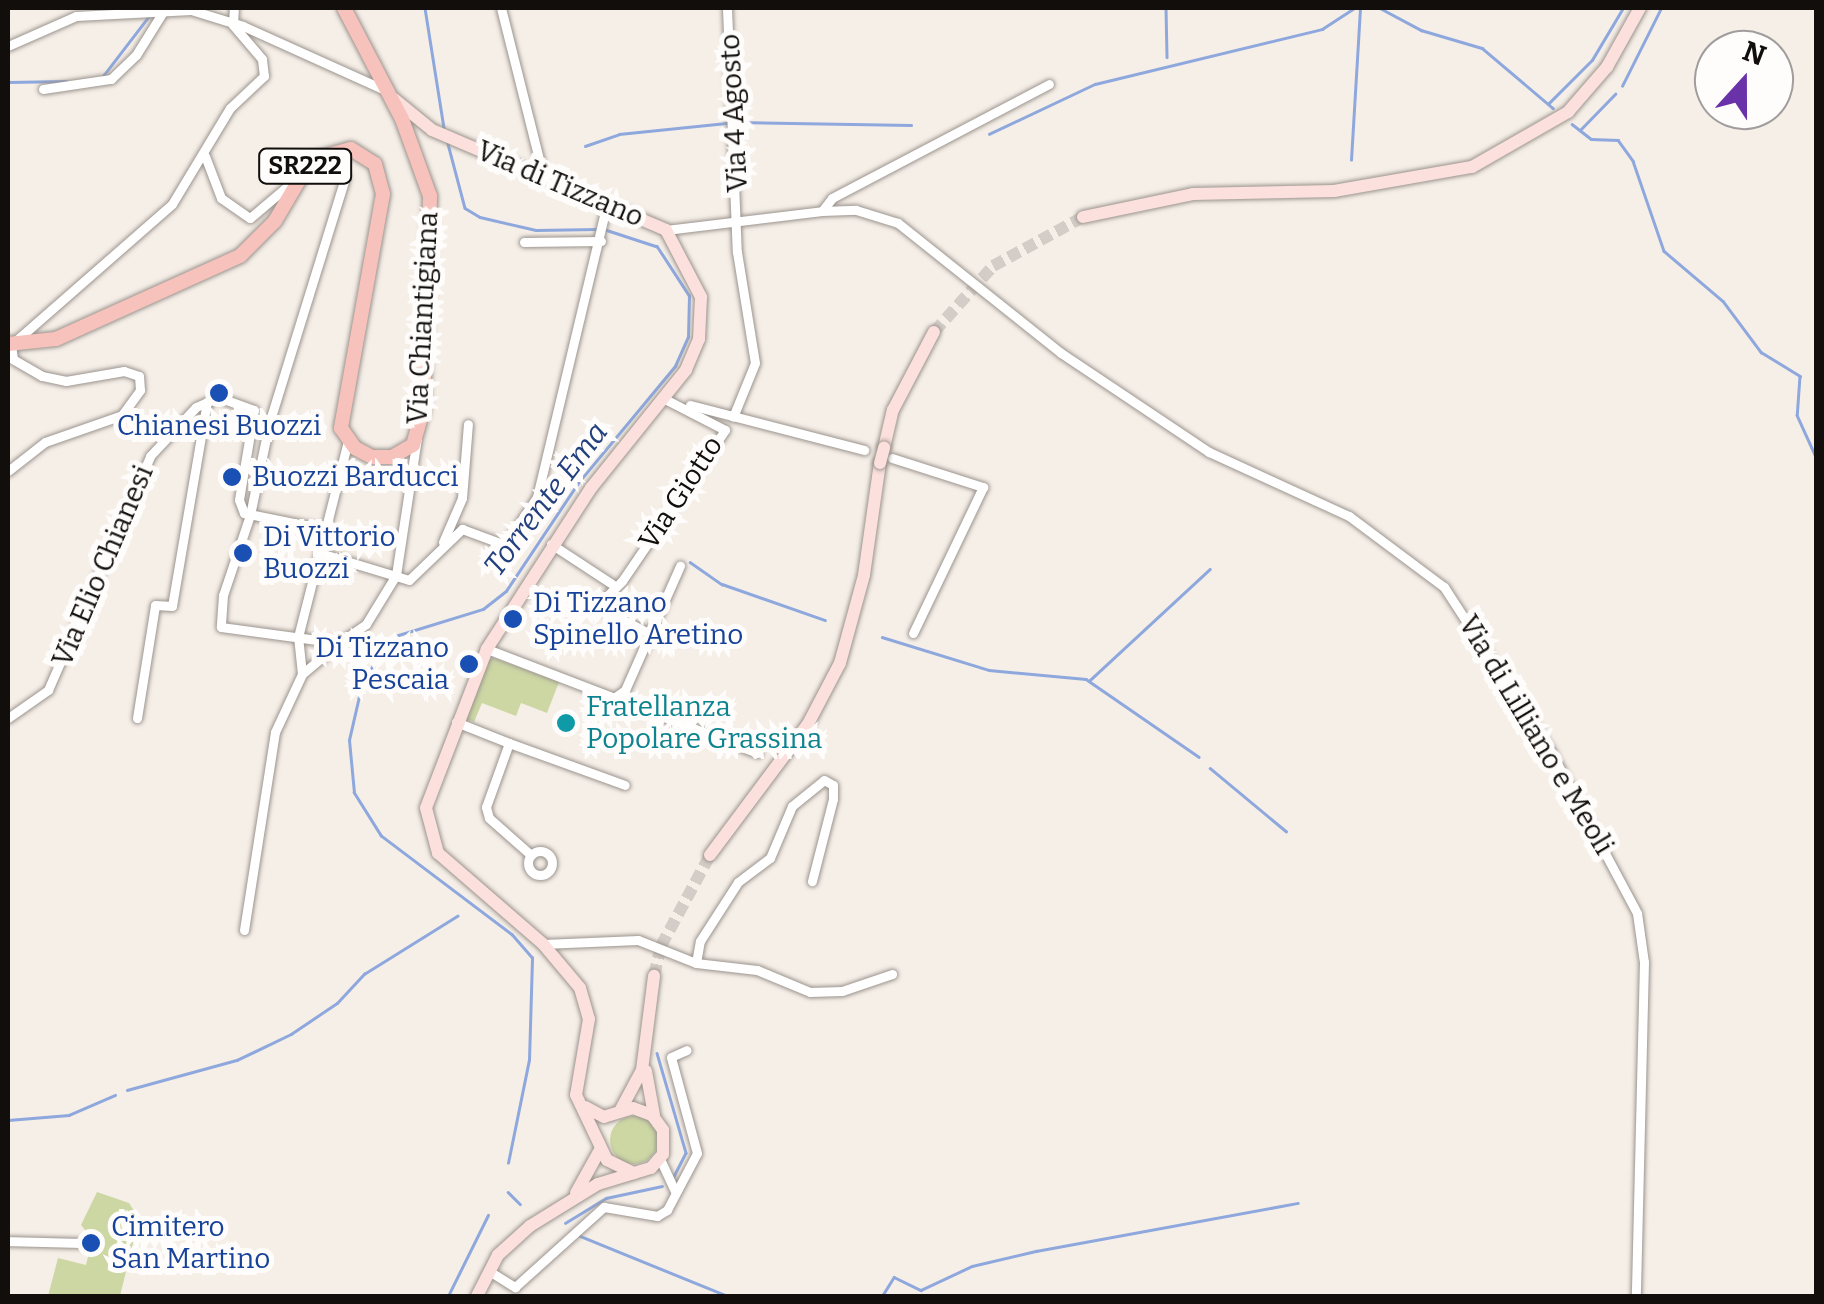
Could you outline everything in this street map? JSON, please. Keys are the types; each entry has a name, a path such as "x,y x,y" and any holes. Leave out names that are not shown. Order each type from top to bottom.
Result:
{"main road":[{"name":"Via Chiantigiana","path":"9,344 74,332 240,256 275,221 311,160 336,148 365,155 381,176 382,202 340,418 348,440 367,456 386,458 417,438 431,206 418,153 344,8"},
{"path":"1083,216 1246,188 1334,190 1398,184 1472,167 1548,128 1607,67 1640,8"},
{"name":"Via di Tizzano","path":"390,94 432,130 543,174 666,230 695,278 702,315 686,370 668,399 552,544 486,649 429,790 428,834 438,853 543,944 585,999 580,1102"},
{"path":"710,855 786,756 833,678 864,574 892,410 934,332"},
{"path":"478,1296 489,1270 506,1246 565,1202 590,1176 617,1113 637,1087 646,1054 654,976"},
{"path":"565,1202 640,1172 660,1159 665,1136 655,1118 646,1054"},
{"path":"580,1102 598,1116 640,1109 655,1118"},
{"path":"580,1102 616,1168 640,1172"}],"street":[{"path":"76,16 84,8"},
{"path":"8,472 45,442 122,415 141,383 124,370 66,381 42,376 13,359 9,344 172,204 205,156 230,108 264,76 262,59 233,25 234,8"},
{"path":"501,8 543,174"},
{"name":"Via 4 Agosto","path":"727,8 739,219 737,252 755,363 733,417"},
{"path":"8,46 76,16 119,10 190,10 390,94"},
{"path":"44,89 111,79 136,54 159,10"},
{"path":"822,210 832,198 1049,84"},
{"path":"205,156 221,198 250,218 297,178"},
{"path":"339,643 221,627 223,595 250,515 269,424 345,178"},
{"path":"320,552 409,580 462,529 506,545 537,497 607,203"},
{"name":"Via di Lilliano e Meoli","path":"666,230 822,210 856,210 898,222 1061,353 1209,452 1383,536 1455,599 1551,752 1637,913 1644,962 1636,1296"},
{"path":"524,242 601,240"},
{"path":"668,399 864,450"},
{"name":"Via Giotto","path":"650,634 597,606 612,584 622,581 724,430 668,399"},
{"path":"137,718 155,604 172,606 207,402 251,405 239,500 250,515 324,529"},
{"name":"Via Elio Chianesi","path":"8,718 48,690 150,456 184,416 207,402"},
{"path":"437,555 462,498 468,424"},
{"path":"244,930 275,732 302,674 376,613 396,575 417,438"},
{"path":"302,674 298,637 348,440"},
{"path":"885,456 983,487 913,634"},
{"path":"552,544 612,584"},
{"path":"627,703 626,690 680,566"},
{"path":"486,649 758,753"},
{"path":"614,698 626,690"},
{"path":"456,722 625,785"},
{"path":"509,743 486,807 489,818 531,856"},
{"path":"696,963 700,941 738,882 770,858 792,806 824,780 833,785 832,799 812,881"},
{"path":"543,944 638,940 696,963 757,970 810,992 842,991 892,974"},
{"path":"489,1270 515,1287 590,1214 614,1205 657,1216 697,1153 671,1057 687,1050"},
{"path":"660,1159 666,1179 675,1191"},
{"path":"640,1172 666,1179"},
{"path":"8,1241 87,1242"}],"green space":[{"path":"494,658 559,682 547,713 521,703 516,716 482,703 474,722 466,719 486,661"},
{"path":"634,1116 651,1123 658,1140 651,1157 634,1164 617,1157 610,1140 617,1123"},
{"path":"97,1192 129,1203 139,1219 120,1296 48,1296 58,1258 86,1265 92,1239 81,1225"}],"waterway":[{"name":"Torrente Ema","path":"425,8 444,128"},
{"path":"1166,8 1167,57"},
{"path":"989,134 1095,84 1322,29 1354,8"},
{"path":"1351,160 1360,8"},
{"path":"1380,8 1421,30 1482,48 1553,108"},
{"path":"1548,104 1592,60 1623,8"},
{"path":"1622,86 1661,8"},
{"path":"103,76 149,16"},
{"path":"8,82 66,81"},
{"path":"1581,129 1615,94"},
{"path":"740,122 911,125"},
{"path":"585,146 619,134 728,123"},
{"path":"1572,124 1591,139 1618,140 1633,161 1664,251 1723,301 1761,352 1800,376 1797,415 1816,457"},
{"name":"Torrente Ema","path":"447,140 465,208 480,217 536,230 597,229"},
{"path":"508,1163 529,1060 532,958 512,935 381,836 354,793 349,740 360,692 382,646 392,637 483,609 506,591 578,483 675,366 688,337 689,296 657,247 605,230"},
{"path":"690,562 722,584 825,620"},
{"path":"1090,680 1210,569"},
{"path":"882,637 989,670 1086,679 1199,757"},
{"path":"1210,768 1286,831"},
{"path":"127,1090 237,1060 291,1034 337,1003 364,974 457,916"},
{"path":"657,1053 686,1153 673,1178"},
{"path":"8,1120 69,1115 115,1095"},
{"path":"565,1223 606,1198 662,1186"},
{"path":"508,1192 520,1204"},
{"path":"882,1296 894,1277 921,1290 972,1266 1036,1251 1298,1203"},
{"name":"Torrente Ema","path":"448,1296 488,1215"},
{"path":"580,1236 728,1296"}],"tunnel":[{"path":"934,332 993,266 1083,217"},
{"path":"654,976 661,946 710,855"}],"place":[{"name":"Chianesi Buozzi","path":"219,393"},
{"name":"Buozzi Barducci","path":"232,477"},
{"name":"Di Vittorio Buozzi","path":"243,553"},
{"name":"Di Tizzano Spinello Aretino","path":"513,619"},
{"name":"Di Tizzano Pescaia","path":"469,664"},
{"name":"Fratellanza Popolare Grassina","path":"566,723"},
{"name":"Cimitero San Martino","path":"91,1243"}]}
